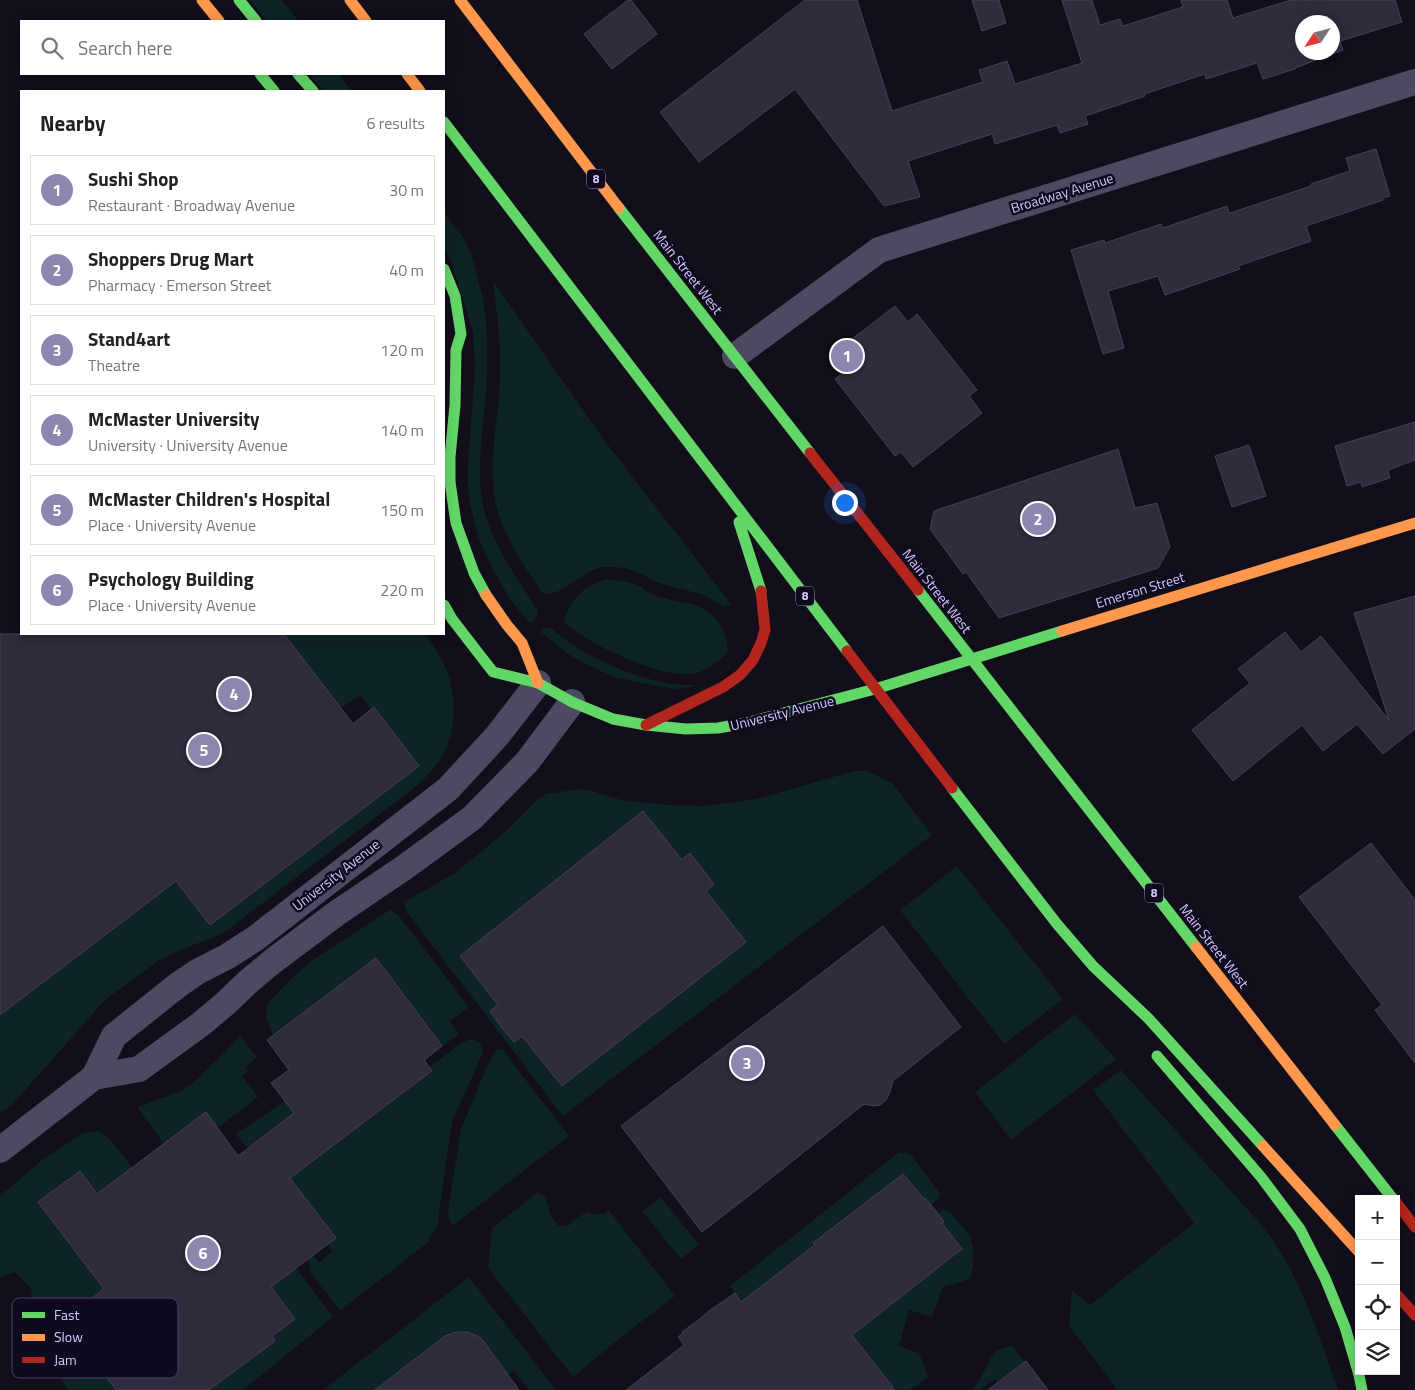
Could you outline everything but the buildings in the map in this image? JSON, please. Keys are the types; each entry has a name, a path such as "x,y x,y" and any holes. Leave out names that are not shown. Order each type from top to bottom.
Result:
{"main road":[{"path":"202,0 217,20"},
{"path":"239,0 255,20"},
{"path":"350,0 365,20"},
{"name":"Main Street West","path":"460,0 615,203 1390,1195"},
{"path":"261,75 273,90"},
{"path":"299,75 312,90"},
{"path":"408,75 419,90"},
{"name":"8","path":"445,123 734,504 1057,924 1093,966 1148,1019 1355,1248"},
{"path":"445,271 455,296 461,334 456,350 455,405 450,457 450,482 456,522 474,573 487,596 522,643 538,683"},
{"path":"646,726 723,687 740,675 762,643 765,630 762,594 734,504"},
{"name":"Emerson Street","path":"875,688 1415,523"},
{"path":"445,607 452,619 493,672 538,683"},
{"name":"University Avenue","path":"538,683 572,702 613,718 646,726 686,729 718,728 746,723 875,688"},
{"path":"1093,966 1120,1006"},
{"path":"1148,1045 1261,1177 1300,1229 1325,1278 1345,1327 1362,1390"},
{"path":"1400,1207 1415,1227"},
{"path":"1400,1298 1415,1315"}],"street":[{"name":"Broadway Avenue","path":"735,356 879,250 1415,82"},
{"name":"University Avenue","path":"0,1150 94,1077 114,1036 178,985 256,938 448,789 497,736 538,683"},
{"name":"University Avenue","path":"94,1077 139,1070 201,1024 249,980 273,961 337,913 405,867 472,818 527,762 572,702"}],"green space":[{"path":"250,0 282,0 297,20 266,20"},
{"path":"310,75 340,75 351,90 322,90"},
{"path":"445,213 470,251 484,305 487,358 480,467 482,500 491,530 504,558 538,611 537,617 531,624 509,597 491,566 479,539 470,505 468,466 475,368 473,332 450,258 445,249"},
{"path":"493,281 604,440 731,604 724,607 704,595 655,582 640,573 625,568 613,567 602,567 593,570 559,591 548,594 542,593 505,531 497,509 494,493 493,460 500,364"},
{"path":"607,579 633,584 654,595 691,604 708,611 715,617 723,629 728,652 705,670 682,674 627,659 575,631 564,622 574,600 585,589"},
{"path":"547,627 580,649 617,668 657,681 694,686 678,689 617,678 585,664 568,654 541,632"},
{"path":"285,635 427,635 441,659 451,683 454,702 452,731 441,759 418,785 222,934 158,961 105,1000 11,1106 0,1113 0,1015 176,881 210,925 419,766 375,707 371,709 360,695 341,708"},
{"path":"854,771 868,771 893,784 932,835 563,1116 407,912 404,902 455,873 504,833 535,802 546,794 580,789 621,800 669,805 704,806 757,799"},
{"path":"957,866 1063,999 1004,1044 900,910"},
{"path":"390,910 398,915 469,1007 450,1021 459,1035 442,1046 273,1036 266,1018 267,1004 314,959"},
{"path":"1075,1014 1116,1059 1011,1140 975,1092"},
{"path":"240,1035 257,1057 246,1067 249,1071 242,1076 258,1097 217,1128 164,1144 137,1107 181,1091 194,1082"},
{"path":"473,1039 480,1043 483,1053 453,1119 437,1228 429,1238 431,1240 340,1311 309,1271 311,1267 307,1260 313,1255 319,1263 332,1251 328,1244 336,1238 261,1139 248,1149 236,1134 285,1101 324,1153 432,1072 429,1068 462,1042"},
{"path":"502,1049 569,1136 452,1226 448,1210 461,1129 488,1064 496,1050"},
{"path":"1121,1070 1259,1222 1273,1240 1303,1296 1338,1390 1118,1390 1069,1326 1072,1291 1090,1305 1194,1223 1093,1090"},
{"path":"97,1131 109,1138 133,1168 101,1199 79,1171 38,1202 104,1289 92,1298 31,1298 32,1289 15,1272 5,1275 0,1279 0,1196 42,1160 83,1133"},
{"path":"899,1152 910,1154 940,1193 940,1197 931,1205 903,1174 741,1302 730,1286"},
{"path":"538,1192 545,1197 551,1216 559,1226 568,1226 578,1217 588,1212 592,1214 605,1214 608,1209 675,1296 573,1377 488,1268 492,1228"},
{"path":"661,1197 699,1245 681,1259 642,1211"},
{"path":"944,1209 950,1212 970,1236 973,1247 973,1266 970,1279 943,1287 932,1317 909,1310 899,1346 919,1353 928,1377 910,1390 895,1390 852,1335 962,1250 942,1223 944,1222 938,1214"},
{"path":"296,1268 333,1317 243,1390 210,1390 219,1383 211,1373 275,1341 272,1336 295,1319 271,1287"},
{"path":"469,1277 556,1390 529,1390 514,1371 508,1375 480,1339 465,1332 456,1332 445,1336 375,1390 323,1390"},
{"path":"1013,1346 1025,1362 997,1383 995,1379 980,1390 972,1390 992,1356 999,1350"},
{"path":"64,1378 107,1378 116,1390 69,1390 61,1380"}],"traffic: fast":[{"path":"239,0 255,20"},
{"path":"261,75 273,90"},
{"path":"299,75 312,90"},
{"path":"445,123 847,651"},
{"path":"619,208 810,453"},
{"path":"445,271 455,296 461,334 456,350 450,482 456,523 474,573 486,595"},
{"path":"739,522 761,591"},
{"path":"918,590 1196,947"},
{"path":"445,607 452,619 493,672 538,683 572,702 613,719 686,729 718,728 746,723 875,689 1062,631"},
{"path":"952,788 1057,924 1093,966 1149,1019 1263,1146"},
{"path":"1157,1056 1261,1177 1300,1229 1325,1278 1345,1327 1362,1390"},
{"path":"1335,1125 1390,1195"}],"traffic: slow":[{"path":"202,0 218,20"},
{"path":"350,0 365,20"},
{"path":"460,0 619,208"},
{"path":"408,75 419,90"},
{"path":"1062,631 1415,523"},
{"path":"486,595 522,643 538,683"},
{"path":"1196,947 1335,1125"},
{"path":"1263,1146 1355,1248"}],"traffic: jam":[{"path":"810,453 918,590"},
{"path":"646,725 723,687 740,675 753,660 765,630 761,591"},
{"path":"847,651 952,788"},
{"path":"1400,1207 1415,1227"},
{"path":"1400,1298 1415,1315"}],"place":[{"name":"Sushi Shop","path":"847,356"},
{"name":"Shoppers Drug Mart","path":"1038,519"},
{"name":"McMaster University","path":"234,694"},
{"name":"McMaster Children's Hospital","path":"204,750"},
{"name":"Stand4art","path":"747,1063"},
{"name":"Psychology Building","path":"203,1253"}]}
